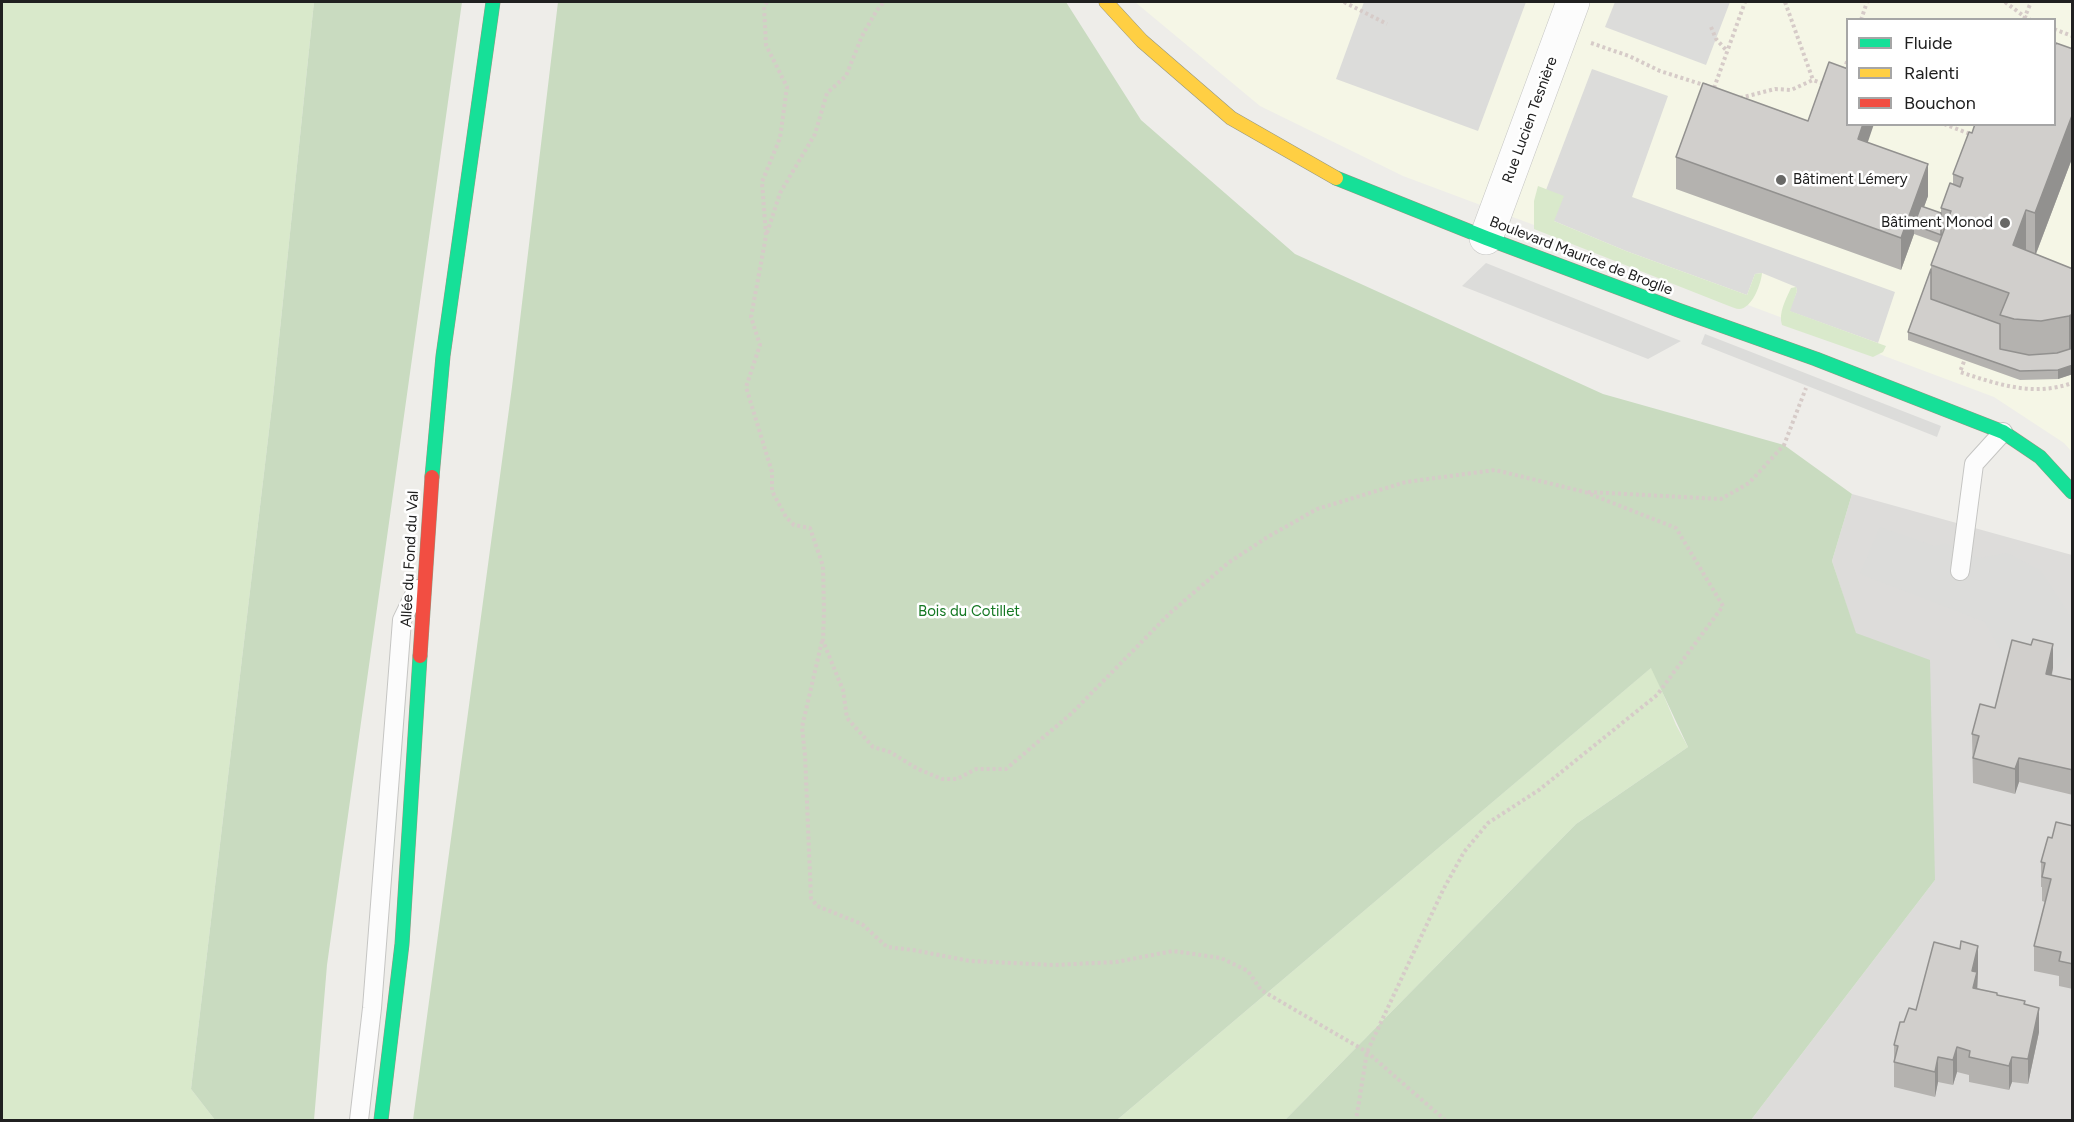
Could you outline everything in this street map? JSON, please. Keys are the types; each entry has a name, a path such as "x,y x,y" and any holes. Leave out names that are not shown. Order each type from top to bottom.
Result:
{"street":[{"name":"Allée du Fond du Val","path":"381,1120 402,944 432,475 443,356 494,2"},
{"name":"Boulevard Maurice de Broglie","path":"1106,2 1157,56 1231,118 1327,174 1486,238 1816,359 2003,432 2040,457 2073,492"},
{"name":"Rue Lucien Tesnière","path":"1486,238 1573,2"}],"lane":[{"path":"1960,571 1974,464 2003,432"},
{"path":"359,1120 372,1008 402,620 427,568"}],"path":[{"path":"766,2 764,7 766,45 786,87 780,138 762,182 766,236"},
{"path":"884,2 876,10 862,36 846,76 826,93 815,134 780,193 766,236 751,317 760,345 746,387 772,472 772,491 786,517 794,525 810,528 823,566 825,610 823,641 802,727 811,898 817,906 862,924 887,947 970,961 1054,965 1116,962 1173,951 1221,958 1248,971 1260,990 1367,1052 1445,1120"},
{"path":"1344,2 1387,24"},
{"path":"1714,88 1745,2"},
{"path":"1785,2 1813,80"},
{"path":"1862,18 1867,2"},
{"path":"2005,2 2024,18 2031,2"},
{"path":"1711,27 1716,39 1727,51"},
{"path":"2056,29 2073,36"},
{"path":"1562,33 1629,56 1660,71 1723,92"},
{"path":"1841,78 1846,64"},
{"path":"1732,95 1741,98 1775,89 1791,90 1813,80 1829,86"},
{"path":"1949,126 1978,137"},
{"path":"1970,345 1960,372 2008,387 2037,390 2073,383"},
{"path":"1585,492 1721,499 1749,483 1784,445 1816,359"},
{"path":"823,641 843,690 847,718 873,747 891,752 918,769 942,779 957,778 976,769 1006,769 1072,713 1169,614 1228,563 1317,509 1406,483 1495,470 1585,492 1676,528 1724,606 1657,695 1539,790 1488,823 1464,852 1443,890 1367,1052 1356,1120"}],"shaded area":[{"path":"1135,2 2072,2 2072,452 2064,443 1994,397 1403,176 1260,106"},
{"path":"1364,2 1526,2 1478,131 1336,79"},
{"path":"1615,2 1730,2 1706,65 1605,27"},
{"path":"1592,69 1668,96 1632,197 1895,292 1878,343 1789,311 1797,291 1796,287 1762,273 1755,274 1747,295 1626,251 1554,221 1546,190"},
{"path":"1486,263 1681,341 1648,359 1462,286"},
{"path":"1705,334 1941,426 1937,437 1701,344"},
{"path":"1852,494 2072,555 2072,1120 1751,1120 1935,880 1832,561"},
{"path":"1880,527 1935,546 1945,543 1980,558 2007,553 2040,570 2072,619 2072,653 2059,666 2031,653 2008,663 1985,622 1860,574"}],"green space":[{"path":"2,2 314,2 273,397 191,1089 215,1120 2,1120"},
{"path":"314,2 462,2 327,965 314,1120 215,1120 191,1089 273,397"},
{"name":"Bois du Cotillet","path":"558,2 1066,2 1141,120 1295,254 1603,394 1784,445 1852,494 1832,561 1856,633 1930,660 1935,880 1751,1120 1285,1120 1576,824 1688,747 1651,668 1117,1120 413,1120 512,387"},
{"path":"1538,186 1564,196 1554,221 1626,251 1747,295 1755,274 1762,273 1752,301 1744,308 1737,309 1534,229 1534,201"},
{"path":"1796,287 1797,291 1790,311 1886,346 1883,352 1873,357 1782,325 1783,306 1791,288"},
{"path":"1652,667 1676,725 1688,747 1576,824 1285,1120 1117,1120"}],"building":[{"name":"Bâtiment Monod","path":"2056,43 2073,49 2073,113 2035,213 2026,210 2013,245 2073,269 2073,314 2041,321 2014,319 2000,315 2009,293 1931,265 1951,211 1941,208 1950,183 1960,187 1963,178 1953,174 1969,132 1972,133 1974,126 2056,126"},
{"name":"Bâtiment Lémery","path":"1829,62 1846,68 1846,126 1862,126 1858,139 1928,164 1901,238 1676,157 1703,83 1808,121"},
{"path":"1921,206 1941,213 1941,235 1914,225"},
{"path":"1931,269 1931,299 2000,324 2000,349 2029,355 2057,353 2073,348 2073,365 2058,370 2020,371 1908,332"},
{"path":"2033,639 2053,644 2046,674 2073,680 2073,770 2019,758 2015,769 1973,758 1979,736 1972,734 1980,704 1995,708 2012,640 2031,645"},
{"path":"2056,822 2073,826 2073,964 2059,961 2061,952 2034,946 2051,879 2042,877 2045,863 2041,862 2048,837 2052,838"},
{"path":"1961,941 1978,946 1972,971 1977,972 1973,988 2025,1001 2024,1004 2039,1008 2028,1059 2012,1057 2009,1066 1969,1057 1970,1051 1957,1047 1953,1060 1938,1057 1935,1072 1894,1062 1898,1046 1894,1045 1900,1022 1904,1022 1909,1008 1916,1010 1934,942 1960,949"}],"traffic: fast":[{"path":"432,477 443,356 493,2"},
{"path":"1336,178 1486,238 1816,359 2003,432 2040,457 2072,492"},
{"path":"381,1120 402,944 420,656"}],"traffic: slow":[{"path":"1106,2 1142,41 1231,118 1336,178"}],"traffic: jam":[{"path":"420,656 432,477"}],"place":[{"name":"Bâtiment Lémery","path":"1781,180"},
{"name":"Bâtiment Monod","path":"2005,223"}]}
